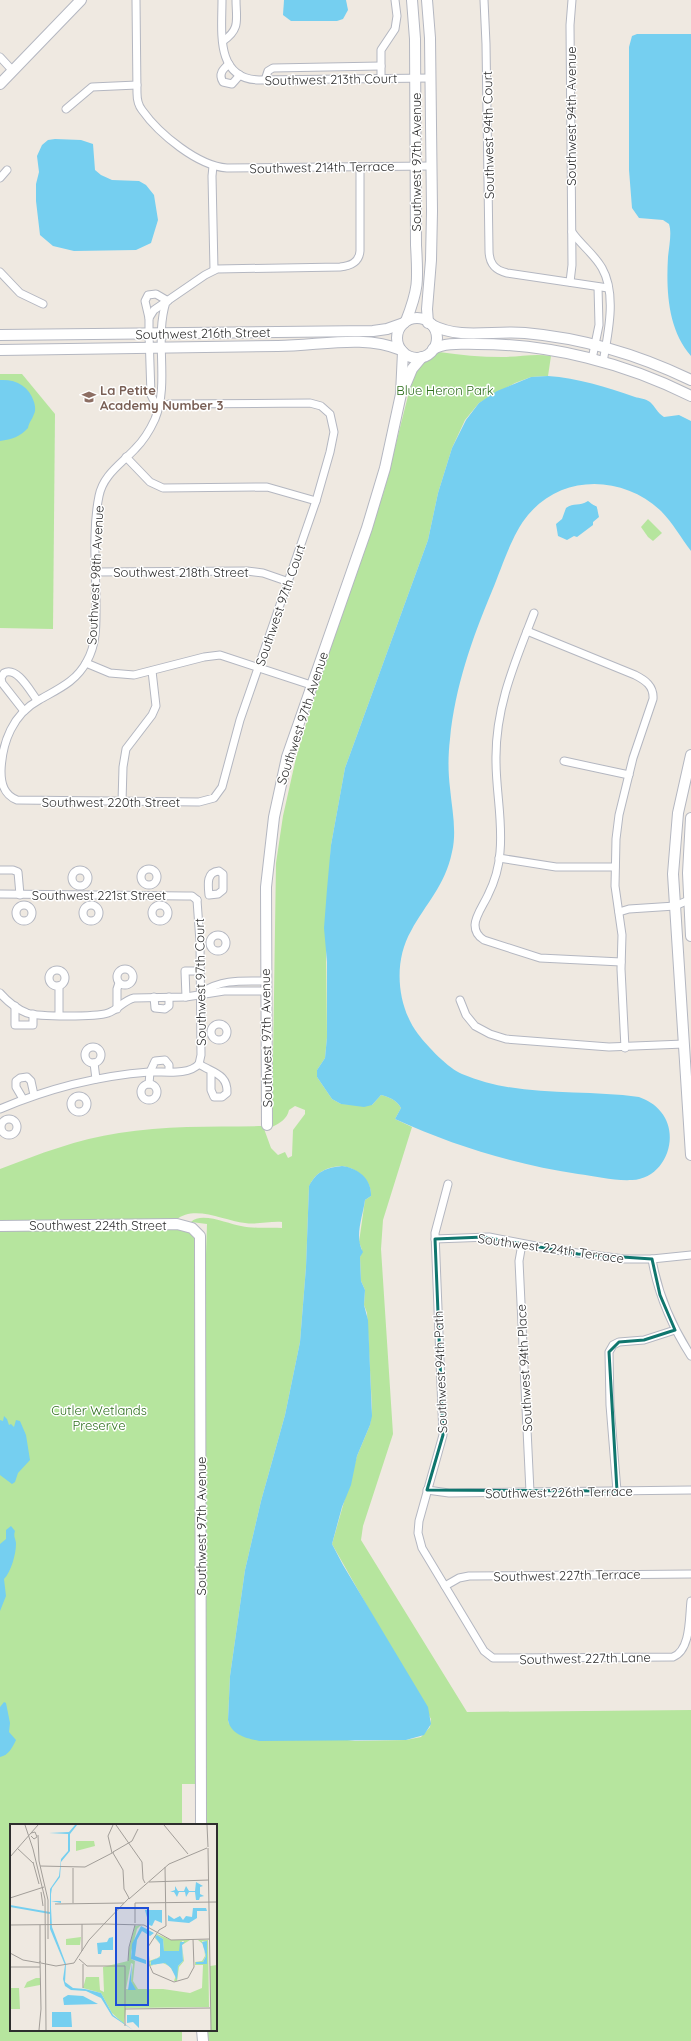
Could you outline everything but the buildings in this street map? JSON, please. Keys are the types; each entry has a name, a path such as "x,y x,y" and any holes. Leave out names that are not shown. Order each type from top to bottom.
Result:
{"street":[{"path":"0,84 81,0"},
{"name":"Southwest 214th Terrace","path":"136,0 137,85 140,107 160,130 194,158 213,166 236,168 431,166"},
{"path":"222,0 224,51 229,64 220,75 223,82 232,84 240,75"},
{"path":"223,41 236,29 236,0"},
{"path":"380,78 382,50 395,29 397,16 395,0"},
{"name":"Southwest 97th Avenue","path":"405,322 418,284 416,78 412,0"},
{"name":"Southwest 97th Avenue","path":"427,0 431,78 432,247 427,304 430,324"},
{"name":"Southwest 94th Court","path":"484,0 487,60 490,261 495,269 513,275 570,282"},
{"name":"Southwest 94th Avenue","path":"570,282 572,232 570,25 572,0"},
{"path":"0,57 13,71"},
{"name":"Southwest 213th Court","path":"229,64 240,75 251,79 265,80 431,78"},
{"path":"265,80 268,71 273,68 381,66"},
{"path":"66,109 92,87 137,85"},
{"path":"213,166 214,270"},
{"path":"149,318 158,306 167,302 214,270 340,267 356,261 360,251 360,167"},
{"path":"0,178 7,170"},
{"path":"572,232 602,268 608,288 610,324 603,362"},
{"path":"0,272 20,293 43,304"},
{"path":"570,282 608,288"},
{"path":"592,359 599,325 598,287"},
{"path":"158,407 152,395 149,318 145,301 148,295 156,294 167,302"},
{"name":"Southwest 98th Avenue","path":"7,794 1,780 3,751 12,726 24,711 37,700 66,685 80,672 86,663 95,640 96,519 99,495 112,471 146,435 155,419 161,394 162,317 167,302"},
{"path":"691,380 656,365 606,348 524,332 454,333 444,331 419,318 405,322 399,328 397,337 402,351 411,357 422,357 432,349 447,345 502,345 560,352 603,362 653,379 691,396"},
{"name":"Southwest 216th Street","path":"0,335 375,331 390,329 405,322"},
{"path":"430,324 436,337 432,349"},
{"name":"Southwest 216th Street","path":"0,350 281,346 372,342 384,344 402,351"},
{"name":"Southwest 97th Avenue","path":"267,1125 267,872 272,831 284,770 311,685 369,521 390,448 401,394 402,351"},
{"name":"Southwest 97th Avenue","path":"401,394 412,369 422,357"},
{"name":"Southwest 97th Court","path":"158,407 170,404 315,404 328,411 333,422 333,438 316,501 238,727 222,787 215,797"},
{"path":"126,457 150,482 163,488 263,487 277,489 316,501"},
{"name":"Southwest 218th Street","path":"96,572 252,571 289,582"},
{"path":"534,613 506,685 498,731 496,772 502,827 500,858 492,888 475,922 478,934 488,942 540,958 621,962"},
{"path":"527,631 644,680 652,689 653,699 639,736 618,822 615,891 622,935 621,962 625,1048"},
{"path":"86,663 105,671 134,675 217,655 311,685"},
{"path":"24,711 2,684 1,678 4,673 10,671 16,674 37,700"},
{"path":"122,802 123,763 126,749 155,708 156,700 152,671"},
{"path":"691,755 682,787 676,826 673,874 691,1155"},
{"path":"564,760 629,776"},
{"name":"Southwest 220th Street","path":"7,794 17,800 27,802 199,802 215,797"},
{"path":"691,818 688,853 691,936"},
{"path":"500,858 556,866 615,867"},
{"path":"0,870 13,870 18,872 25,904"},
{"path":"80,886 80,895"},
{"path":"149,886 149,896"},
{"name":"Southwest 221st Street","path":"0,894 189,896 197,900"},
{"path":"92,895 92,905"},
{"path":"197,900 209,895"},
{"path":"160,896 160,905"},
{"path":"619,912 629,909 674,906 690,899"},
{"name":"Southwest 97th Court","path":"197,900 200,942 199,1064"},
{"path":"674,906 690,912"},
{"path":"200,942 209,942"},
{"path":"186,997 185,971 200,971"},
{"path":"2,995 15,1006 33,1014 103,1014 117,1009 131,998 186,997 200,994 215,984 224,982 266,986"},
{"path":"117,1009 117,989 119,983"},
{"path":"59,986 59,1015"},
{"path":"154,997 154,1008 165,1009 169,1006 169,997"},
{"path":"460,1000 470,1021 482,1030 502,1038 530,1042 625,1048 684,1044"},
{"path":"15,1006 15,1025 33,1025 33,1014"},
{"path":"200,1031 210,1031"},
{"path":"149,1084 153,1062 159,1060 167,1062 169,1072"},
{"path":"94,1064 96,1079"},
{"path":"6,1119 0,1109 34,1095 96,1079 150,1072 188,1071 199,1064 211,1072"},
{"path":"23,1099 16,1087 16,1081 20,1078 27,1077 31,1081 34,1095"},
{"path":"75,1084 77,1096"},
{"name":"Southwest 94th Path","path":"448,1184 438,1218 435,1239 443,1429 442,1439 418,1521 418,1538 422,1548 445,1586 484,1650 491,1658"},
{"name":"Southwest 224th Street","path":"0,1226 177,1224 195,1229"},
{"name":"Southwest 97th Avenue","path":"195,1229 200,1236 201,1249 201,1824"},
{"name":"Southwest 224th Terrace","path":"435,1239 484,1237 578,1254 624,1259 652,1259 691,1255"},
{"name":"Southwest 94th Place","path":"522,1244 519,1261 530,1492"},
{"path":"652,1259 660,1294 675,1330 691,1356"},
{"path":"617,1491 608,1354 613,1346 620,1342 648,1339 675,1330"},
{"name":"Southwest 226th Terrace","path":"428,1490 449,1493 691,1490"},
{"name":"Southwest 227th Terrace","path":"445,1586 457,1579 469,1576 691,1574"},
{"name":"Southwest 227th Lane","path":"491,1658 669,1658 679,1654 685,1644 691,1601"},
{"path":"202,2031 203,2041"}],"highlighted area":[{"path":"484,1237 578,1254 652,1259 660,1295 675,1330 644,1340 619,1342 609,1352 617,1491 427,1490 443,1435 435,1239"}],"green space":[{"name":"Blue Heron Park","path":"439,352 486,357 551,356 548,376 531,377 515,383 479,403 465,420 452,448 438,493 428,540 345,768 331,845 326,945 327,1037 325,1058 317,1070 317,1077 332,1099 341,1104 372,1105 381,1095 392,1099 401,1108 395,1119 412,1127 383,1220 381,1249 393,1434 363,1526 361,1540 467,1712 691,1710 691,2041 208,2041 208,2031 217,2031 217,1824 205,1824 205,1285 207,1224 191,1222 196,1219 208,1218 246,1227 282,1228 282,1222 237,1222 200,1213 192,1213 183,1215 176,1220 0,1222 0,1169 89,1139 137,1130 191,1127 263,1126 271,1148 278,1155 285,1152 288,1158 292,1156 293,1130 305,1114 305,1110 295,1106 289,1110 287,1116 283,1120 272,1127 276,863 283,816 296,758 317,687 384,491 413,376 418,365","holes":["342,1166 353,1169 366,1180 371,1190 371,1196 365,1200 359,1242 362,1250 360,1257 361,1281 365,1290 364,1305 367,1313 372,1408 370,1425 357,1456 332,1544 431,1719 430,1727 421,1737 406,1740 355,1741 229,1724 228,1720 230,1676 245,1570 261,1501 285,1415 300,1342 306,1267 309,1186 315,1177 326,1169"]},
{"path":"0,374 22,374 55,414 53,629 0,628"},
{"path":"648,519 662,533 653,541 641,527"},
{"name":"Cutler Wetlands Preserve","path":"171,1228 190,1233 195,1239 196,1243 196,1784 182,1784 182,1824 10,1824 10,2031 182,2031 182,2041 0,2041 0,1230"}],"water":[{"path":"284,0 346,0 348,10 343,19 337,21 291,21 283,15"},
{"path":"637,34 691,34 691,356 683,346 677,334 670,310 668,296 669,224 663,220 639,218 632,208 629,170 629,47 632,36"},
{"path":"48,140 81,140 93,144 95,170 101,175 112,180 139,181 146,185 154,195 158,220 151,243 136,250 74,251 53,246 40,235 36,201 36,184 39,172 37,156 42,145"},
{"path":"548,376 592,384 645,399 650,402 664,417 679,415 691,421 691,551 661,511 646,499 630,491 612,486 594,484 576,486 558,492 542,501 522,523 508,551 485,609 471,645 460,682 452,720 448,764 454,820 452,852 445,875 440,885 405,943 400,970 400,984 406,1010 411,1023 418,1034 432,1051 462,1074 483,1082 527,1090 639,1097 656,1107 667,1122 670,1133 666,1155 661,1164 653,1172 644,1178 632,1180 611,1179 554,1170 462,1146 395,1119 401,1108 395,1101 387,1097 381,1095 372,1105 364,1107 341,1104 332,1099 317,1077 317,1070 325,1058 327,1037 327,962 324,928 327,889 331,845 345,768 428,540 438,493 452,448 466,420 479,403 497,391 531,377"},
{"path":"0,380 16,382 25,388 32,396 35,413 28,428 22,434 0,441"},
{"path":"588,501 596,506 599,517 593,522 593,525 577,537 574,536 567,540 558,536 556,524 562,519 566,508"},
{"path":"342,1166 353,1169 363,1175 371,1190 371,1196 365,1200 359,1240 363,1252 360,1257 361,1281 365,1290 364,1305 368,1320 372,1416 370,1425 357,1456 351,1485 342,1507 332,1544 428,1707 431,1724 424,1735 406,1740 259,1741 240,1735 232,1729 228,1720 230,1676 245,1570 261,1501 285,1415 300,1342 306,1267 309,1186 315,1177 322,1171"},
{"path":"4,1416 9,1425 11,1424 14,1427 16,1420 20,1421 26,1435 30,1460 18,1473 15,1482 12,1484 0,1475 0,1420 3,1421"},
{"path":"11,1526 15,1531 14,1535 16,1548 11,1567 4,1579 6,1596 0,1611 0,1544 6,1539 6,1530"},
{"path":"4,1702 6,1703 10,1723 9,1732 16,1740 8,1753 0,1757 0,1707"}],"place":[{"name":"La Petite Academy Number 3","path":"89,397"}]}
